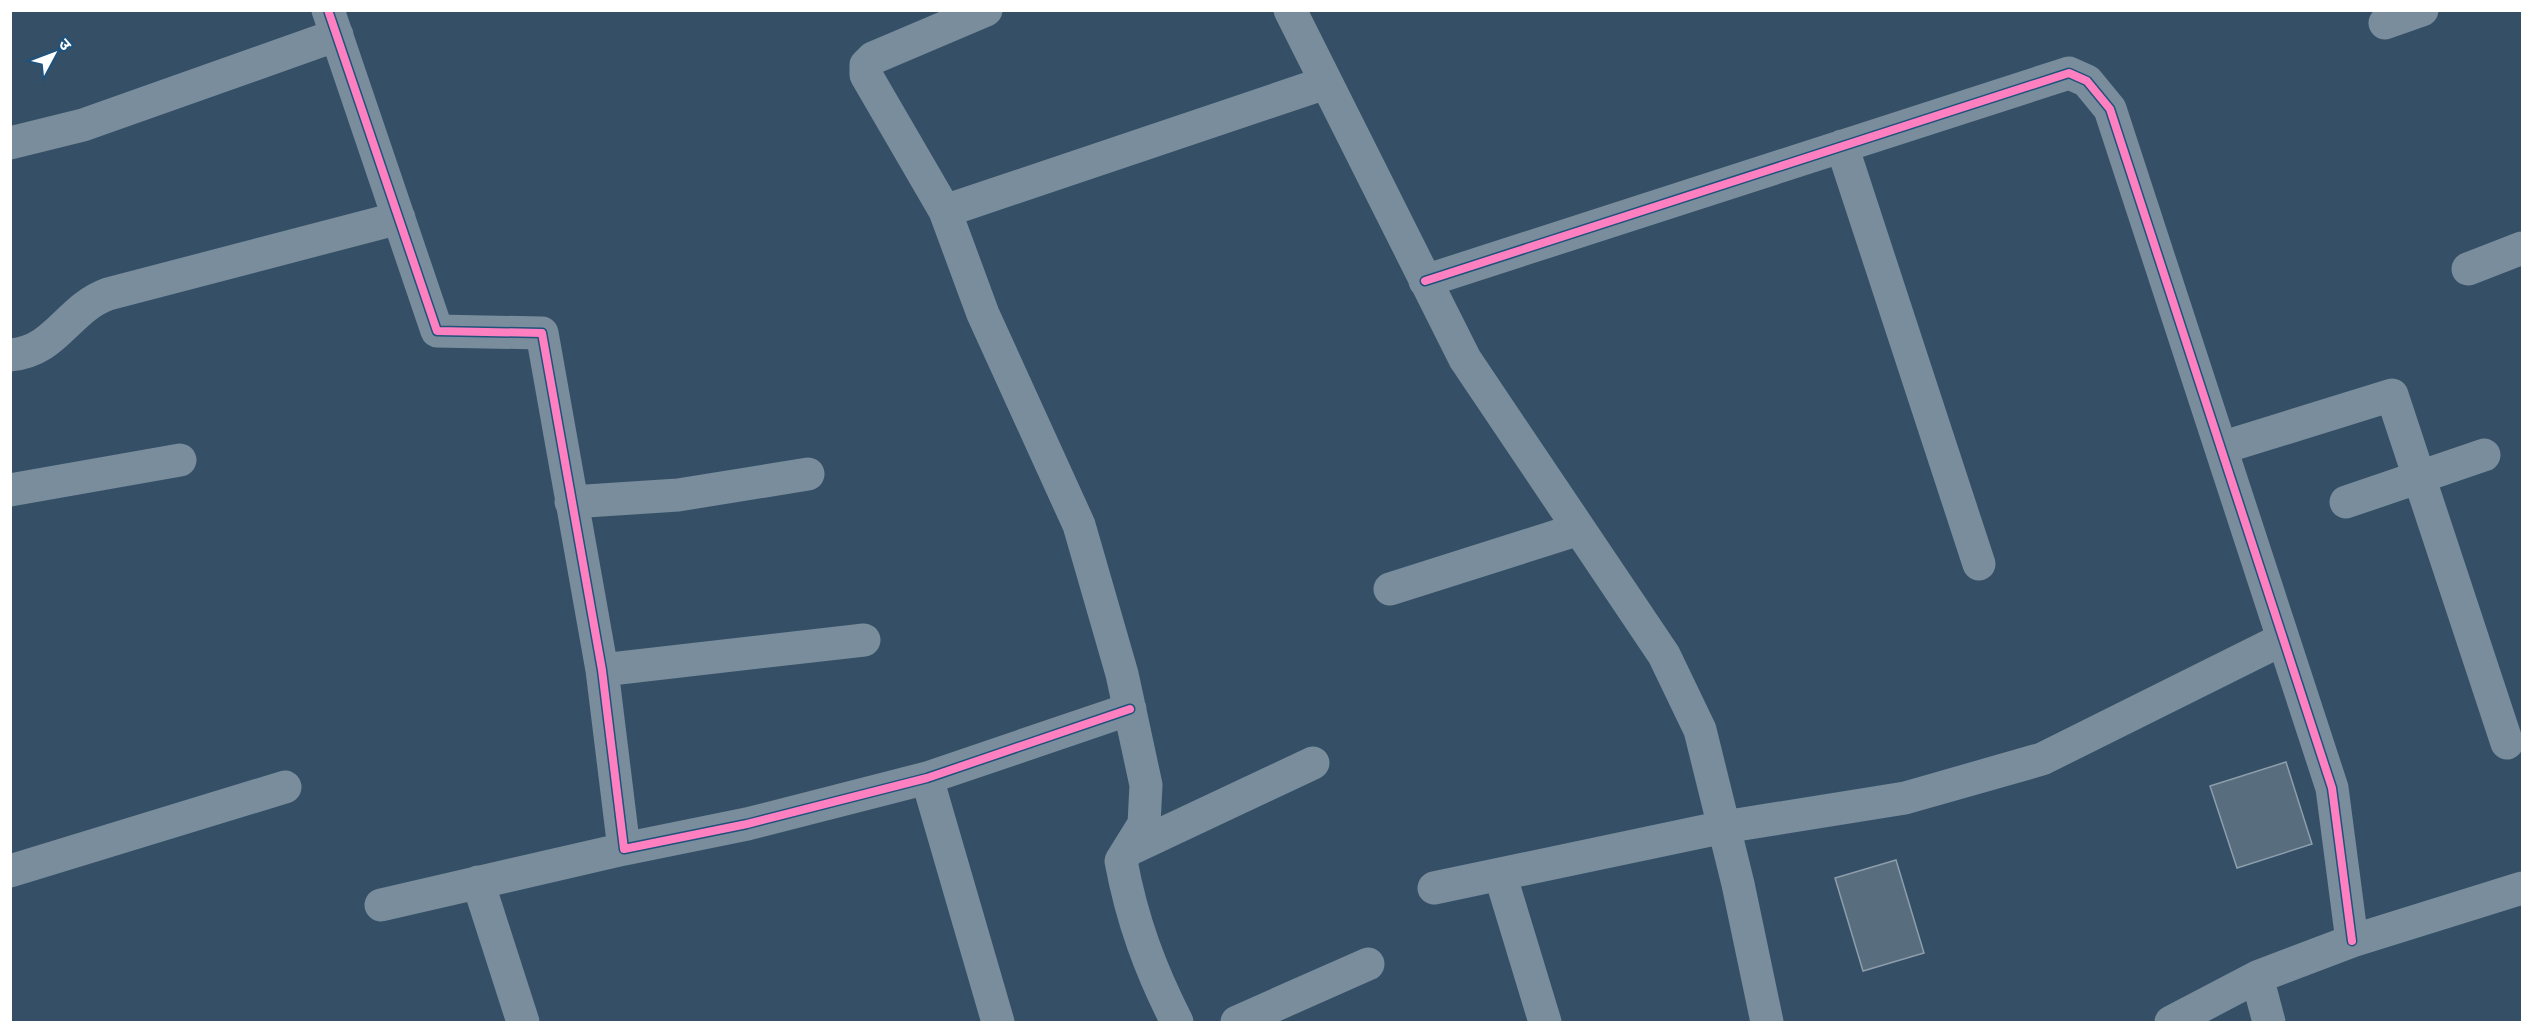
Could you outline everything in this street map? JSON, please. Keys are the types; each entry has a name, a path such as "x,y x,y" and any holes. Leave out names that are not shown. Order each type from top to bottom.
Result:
{"street":[{"path":"986,10 873,58 866,65 866,75 945,211 983,314 1079,525 1130,709 1146,785 1144,824 1121,861 1127,892 1151,971 1177,1023"},
{"path":"1290,10 1465,359 1664,655 1700,730 1724,826 1767,1023"},
{"path":"2385,23 2422,10"},
{"path":"10,143 83,125 333,23 438,331 542,333 602,670 624,849"},
{"path":"1425,280 2069,73 2087,81 2110,109 2332,788 2352,941"},
{"path":"945,211 1325,83"},
{"path":"1842,146 1979,564"},
{"path":"10,355 40,349 78,311 92,300 108,294 399,218"},
{"path":"2468,269 2523,248"},
{"path":"2221,448 2392,395 2507,742"},
{"path":"2346,502 2484,455"},
{"path":"10,490 180,460"},
{"path":"571,502 678,495 808,474"},
{"path":"1390,589 1579,529"},
{"path":"1434,888 1724,826 1905,798 2042,759 2283,639"},
{"path":"602,670 864,640"},
{"path":"381,905 624,849 747,824 927,778 1130,709"},
{"path":"1128,850 1313,763"},
{"path":"927,778 998,1023"},
{"path":"10,871 285,788"},
{"path":"1500,874 1545,1023"},
{"path":"478,882 523,1023"},
{"path":"2171,1023 2257,976 2352,941 2523,888"},
{"path":"1237,1023 1368,964"},
{"path":"2257,976 2269,1023"}],"building":[{"path":"2286,762 2312,844 2237,868 2210,786"},
{"path":"1896,860 1924,953 1863,971 1835,878"}],"cycle path":[{"path":"328,10 437,331 542,333 602,670 624,849 747,824 927,778 1130,709"},
{"path":"1425,281 2069,73 2087,81 2110,109 2332,788 2352,941"}]}
